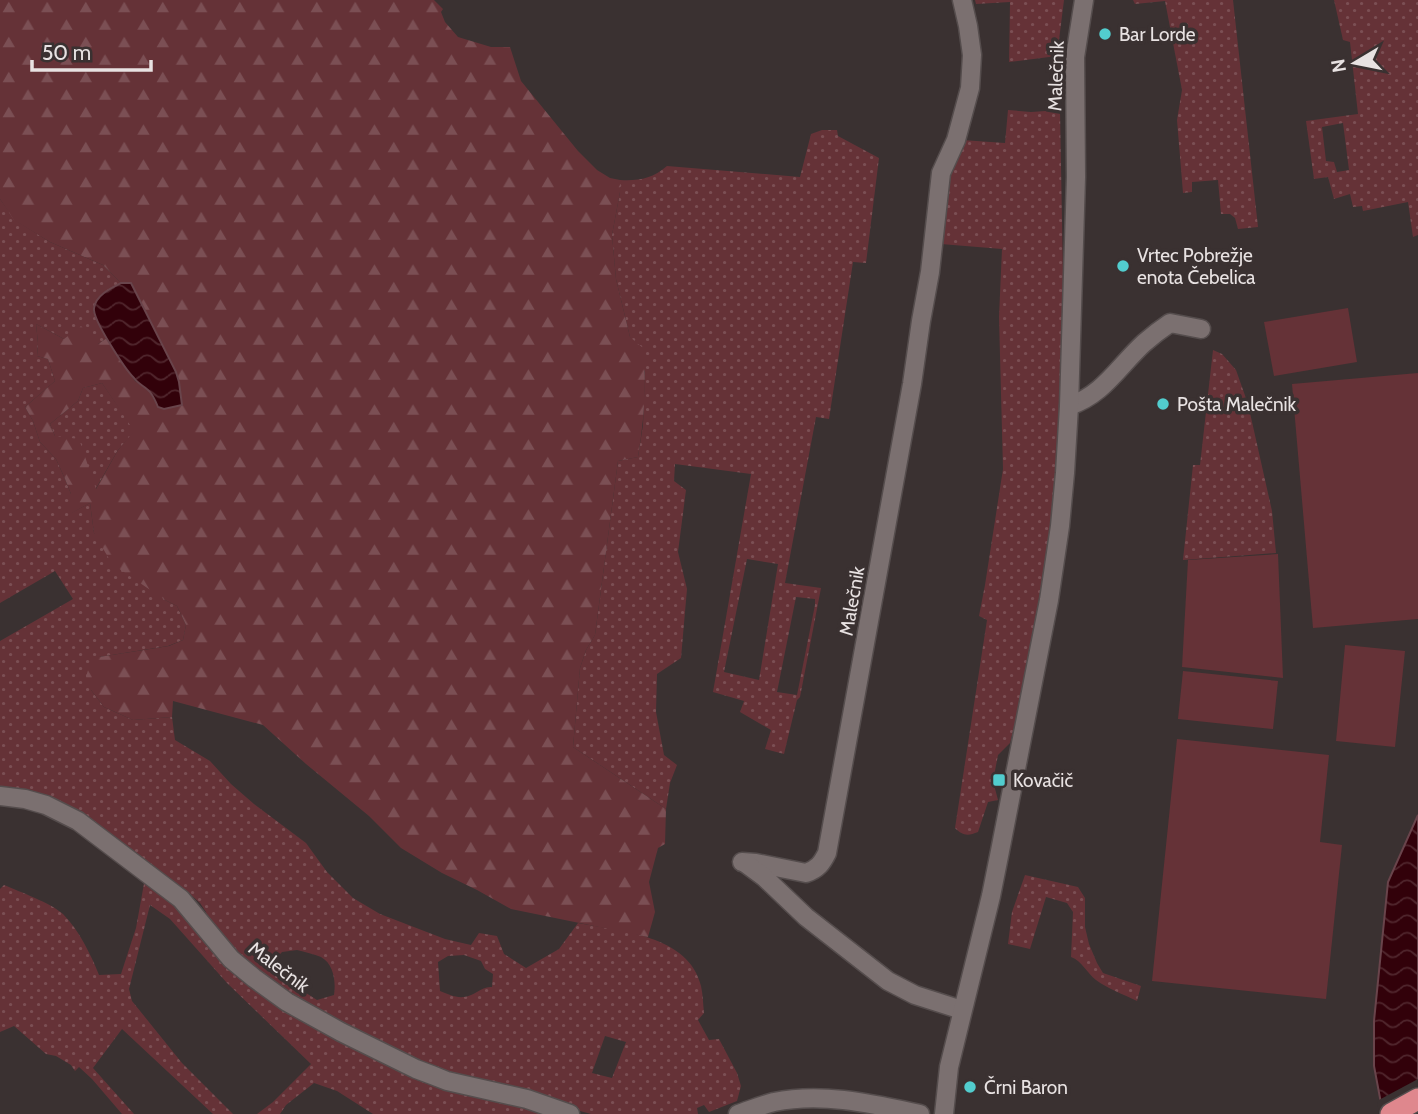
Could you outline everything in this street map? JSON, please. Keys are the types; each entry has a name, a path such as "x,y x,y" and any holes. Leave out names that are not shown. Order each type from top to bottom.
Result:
{"highway":[{"path":"1391,1114 1418,1099"}],"street":[{"name":"Malečnik","path":"961,0 972,55 970,88 956,140 941,173 930,272 912,384 827,853 821,864 806,873 743,862 765,877 806,917 888,981 915,995 962,1010"},
{"name":"Malečnik","path":"944,1114 949,1067 991,896 1049,600 1060,526 1069,406 1076,177 1075,57 1084,0"},
{"path":"1069,406 1083,401 1102,388 1144,342 1170,323 1201,329"},
{"name":"Malečnik","path":"0,796 46,805 95,832 181,899 231,959 298,1008 416,1069 447,1081 527,1099 569,1114"},
{"path":"738,1114 774,1102 818,1098 878,1105 920,1114"}],"green space":[{"path":"0,0 434,0 443,9 441,12 445,22 458,37 491,47 510,47 521,81 578,151 597,170 610,178 620,180 612,235 616,279 630,337 643,348 643,416 638,457 618,461 595,635 580,668 573,747 666,809 665,844 658,848 649,882 655,912 648,937 511,909 442,873 401,848 369,816 263,725 173,701 172,717 133,720 104,707 91,690 86,677 91,660 169,646 183,640 186,625 177,606 112,564 94,533 90,503 70,514 71,494 65,479 56,459 40,442 25,407 55,381 48,359 37,356 36,324 64,339 81,326 98,344 107,338 135,381 149,391 158,407 181,405 180,392 132,283 121,283 103,265 50,242 14,220 0,199","holes":["102,383 134,431 118,450 96,489 79,439 55,436 50,424 78,401 83,388"]},
{"path":"975,0 1064,0 1057,56 1009,62 1010,2 976,4"},
{"path":"1133,0 1233,0 1258,227 1238,229 1235,218 1230,214 1221,214 1218,180 1192,182 1192,192 1183,193 1177,120 1182,90 1165,1 1135,4"},
{"path":"1334,0 1418,0 1418,235 1413,237 1408,202 1363,211 1362,206 1353,207 1350,194 1334,199 1328,177 1314,179 1306,121 1358,114 1350,42 1343,40","holes":["1343,123 1349,170 1337,172 1334,162 1326,161 1322,127"]},
{"path":"1008,110 1060,110 1063,276 1059,432 1052,516 1032,643 1010,743 998,755 993,781 998,800 988,802 978,832 966,834 955,828 987,620 979,616 1003,469 999,317 1002,249 941,244 949,174 962,140 1005,143"},
{"path":"822,130 837,130 838,136 879,158 866,263 853,262 829,419 816,417 785,583 821,588 800,697 784,754 765,749 771,730 740,712 744,701 713,692 751,474 675,464 674,481 686,490 678,552 687,589 681,658 657,674 656,712 664,755 677,765 670,783 666,809 573,747 580,668 595,635 618,461 638,457 643,425 645,372 630,337 616,279 612,235 620,180 645,178 667,166 800,177 811,134","holes":["747,559 778,564 759,680 724,672","796,597 815,599 797,695 777,692"]},
{"path":"0,199 15,220 50,242 103,265 121,283 106,291 93,311 107,338 98,344 64,339 36,324 37,356 48,359 55,381 25,407 40,442 56,459 65,479 71,494 71,513 90,503 94,533 165,600 177,606 186,625 183,640 168,646 99,657 91,690 104,707 133,720 172,717 175,740 210,761 254,804 306,843 327,872 353,898 380,914 445,939 471,945 479,933 497,936 504,954 526,968 559,949 578,923 632,933 668,946 683,956 694,969 701,986 704,1013 698,1020 709,1040 719,1039 737,1073 741,1086 737,1101 709,1112 704,1105 697,1108 698,1114 591,1114 425,1068 266,983 222,940 207,921 206,912 200,903 191,895 156,872 0,790 0,641 73,599 55,571 0,603","holes":["297,950 321,957 329,964 334,979 334,995 317,1000 292,984 289,970 275,960 282,952","464,955 481,961 485,969 493,974 492,987 464,997 440,991 438,962 448,956","605,1036 626,1042 612,1078 592,1073"]},
{"path":"1348,308 1357,362 1274,376 1264,322"},
{"path":"1213,350 1222,354 1236,370 1248,404 1272,511 1276,553 1183,560 1193,465 1200,465"},
{"path":"1418,373 1418,619 1313,628 1292,384"},
{"path":"102,383 135,431 118,450 95,490 55,436 50,424 78,401 83,388"},
{"path":"1278,554 1283,678 1182,667 1188,560"},
{"path":"1345,645 1405,651 1395,747 1336,741"},
{"path":"1183,671 1278,681 1273,729 1178,719"},
{"path":"1177,739 1329,755 1320,842 1342,845 1326,999 1152,981"},
{"path":"1025,875 1078,887 1085,898 1085,927 1097,963 1103,973 1141,986 1137,1001 1101,983 1071,957 1073,912 1067,903 1046,897 1030,949 1008,944 1012,912"},
{"path":"145,878 158,886 257,990 309,1025 386,1063 555,1114 373,1114 337,1091 314,1083 286,1105 280,1114 257,1114 311,1064 227,983 170,919 150,905 129,989 132,1001 182,1063 233,1114 213,1114 122,1029 93,1068 134,1114 122,1114 79,1067 75,1071 71,1065 56,1056 46,1054 14,1026 0,1032 0,889 4,885 58,910 79,935 99,975 121,974 136,928"}],"water":[{"path":"121,283 131,283 176,372 182,405 164,409 158,407 150,392 124,365 98,322 95,303 104,293"},
{"path":"1418,815 1418,1114 1383,1114 1374,1066 1374,1021 1388,882"}],"pier":[{"path":"1418,1079 1418,1114 1379,1114 1377,1101"}],"place":[{"name":"Bar Lorde","path":"1105,34"},
{"name":"Vrtec Pobrežje enota Čebelica","path":"1123,266"},
{"name":"Pošta Malečnik","path":"1163,404"},
{"name":"Kovačič","path":"999,780"},
{"name":"Črni Baron","path":"970,1087"}]}
